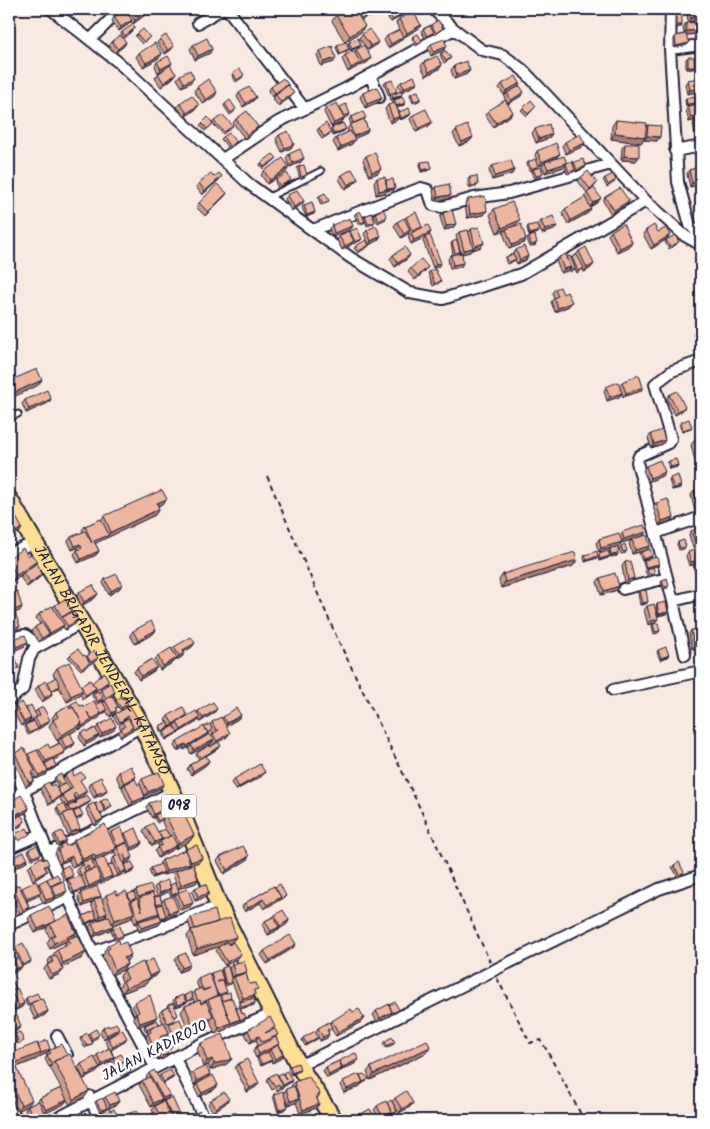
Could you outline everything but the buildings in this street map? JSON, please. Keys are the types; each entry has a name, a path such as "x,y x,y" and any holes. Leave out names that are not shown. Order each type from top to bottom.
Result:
{"main road":[{"name":"JALAN BRIGADIR JENDERAL KATAMSO","path":"9,499 33,543 142,726 172,792 218,906 299,1066 334,1120"}],"street":[{"path":"51,9 91,39 223,159 268,197 351,258 410,293 443,299 521,274 646,201"},
{"path":"91,39 121,9"},
{"path":"198,23 224,9 229,10 304,108"},
{"path":"433,9 454,29 482,50 503,55 523,70 646,201 685,236 701,244"},
{"path":"671,9 670,49 678,182 688,221 701,236"},
{"path":"223,159 278,122 454,29"},
{"path":"670,49 701,45"},
{"path":"370,75 379,97"},
{"path":"675,151 701,146"},
{"path":"313,230 420,188 428,190 433,205 442,207 474,198 509,193 611,164"},
{"path":"686,655 637,462 639,456 668,443 671,439 654,386 672,371 701,361"},
{"path":"656,533 697,522"},
{"path":"9,554 33,543"},
{"path":"623,588 667,578"},
{"path":"673,601 701,594"},
{"path":"9,700 23,690 34,649 81,623"},
{"path":"9,638 25,634 40,646"},
{"path":"613,690 701,671"},
{"path":"9,799 142,726"},
{"path":"10,756 48,853 93,952 155,1067"},
{"path":"48,853 140,810 172,792"},
{"path":"9,848 41,834"},
{"path":"299,1066 494,972 659,888 701,876"},
{"path":"9,925 69,897"},
{"path":"93,952 218,906"},
{"name":"JALAN KADIROJO","path":"54,1120 205,1042 272,1014"},
{"path":"56,1036 74,1068"},
{"path":"175,1058 206,1120"},
{"path":"82,1084 100,1120"},
{"path":"9,1104 17,1120"}],"lane":[{"path":"268,197 321,171"},
{"path":"9,418 18,414"}],"path":[{"path":"267,476 337,638 419,806 494,972 530,1043 540,1040 545,1047 584,1120"}]}
